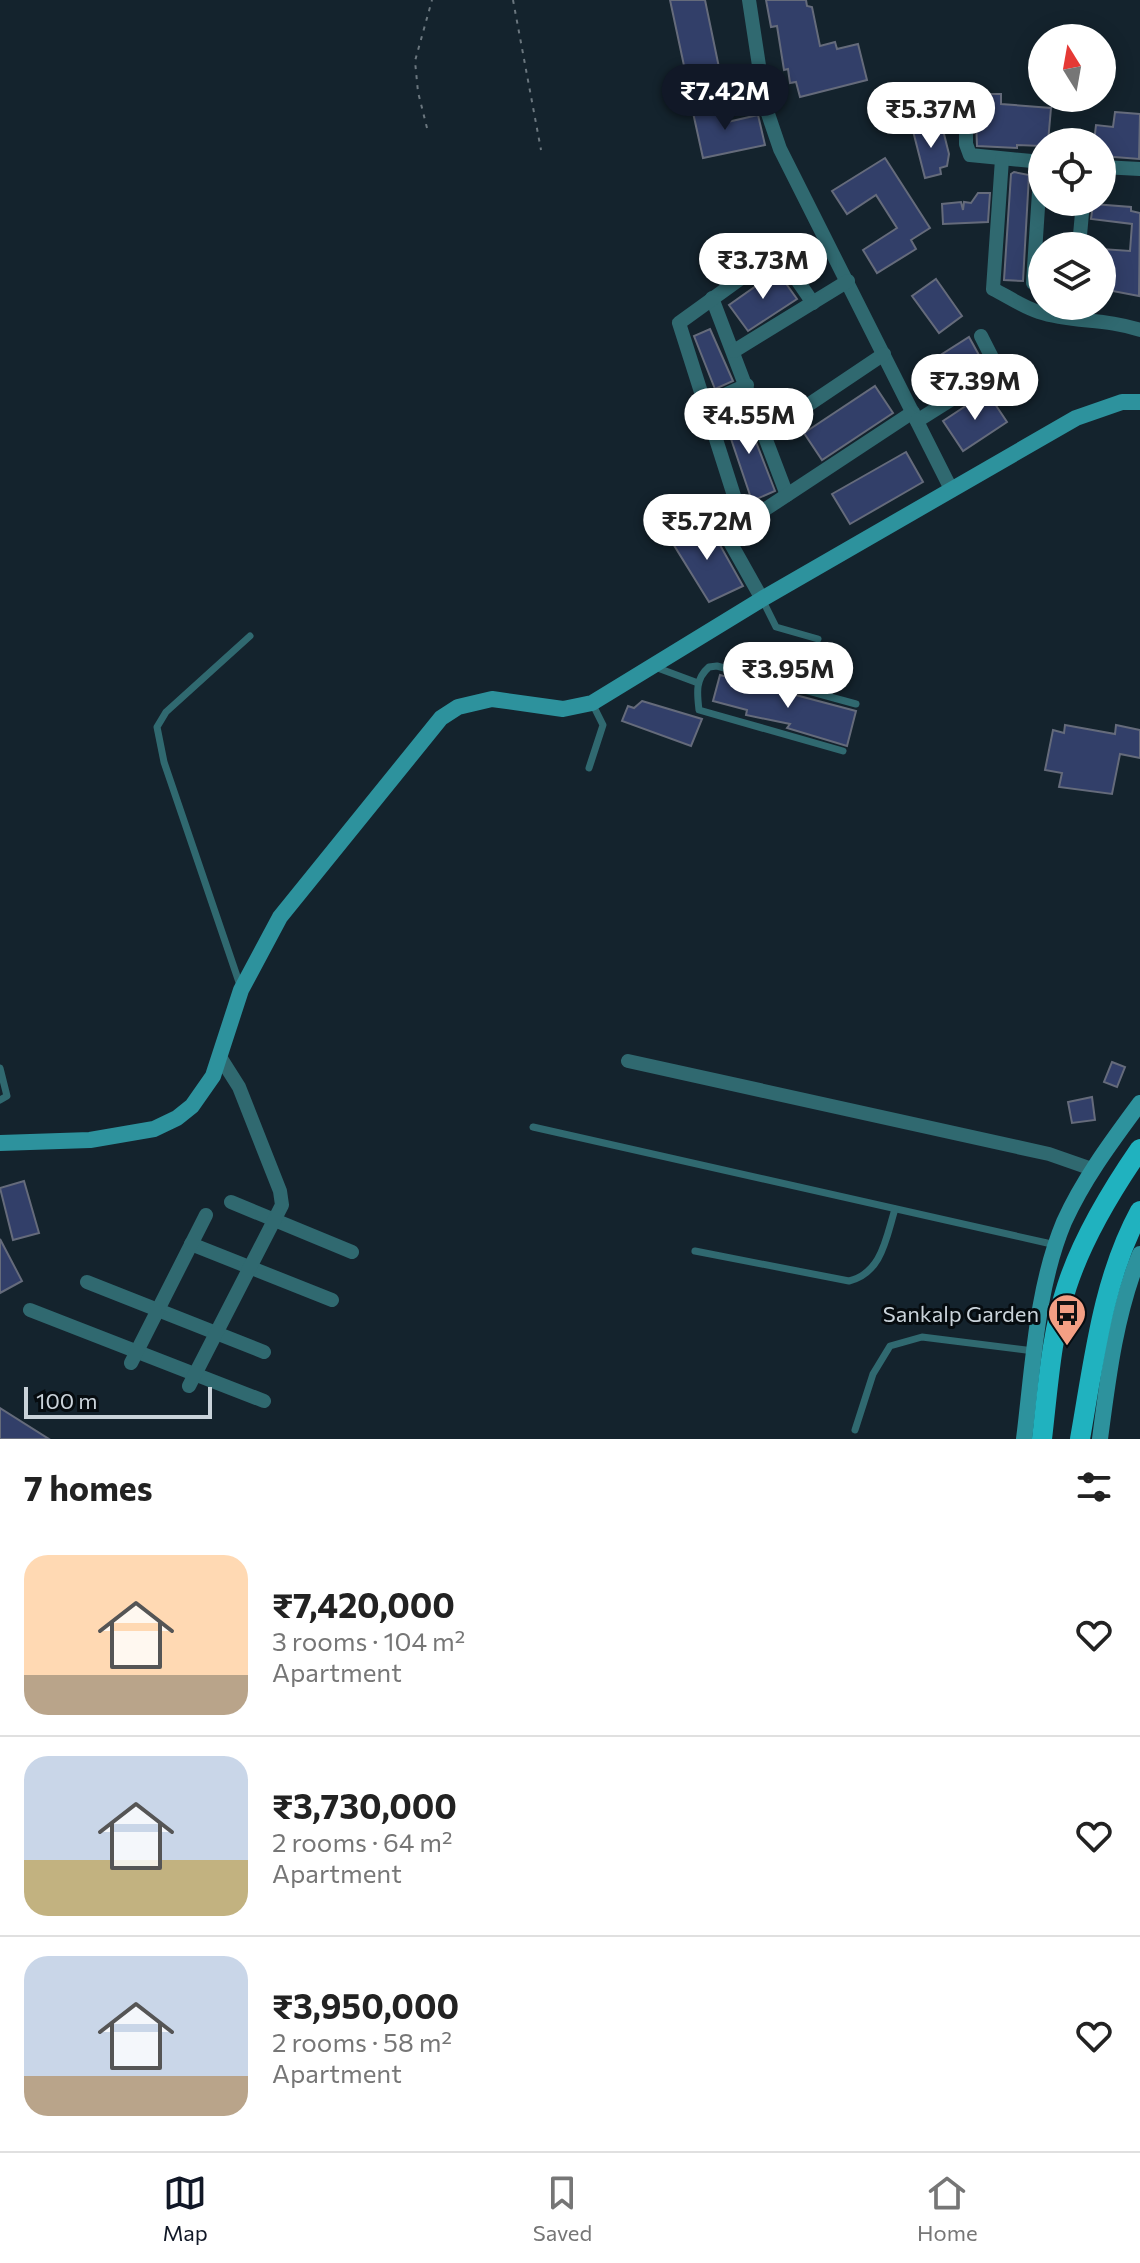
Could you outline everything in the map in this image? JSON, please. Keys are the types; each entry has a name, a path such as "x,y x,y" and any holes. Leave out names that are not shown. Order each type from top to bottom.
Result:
{"main road":[{"path":"1042,1439 1055,1339 1068,1284 1106,1202 1140,1149"},
{"path":"1080,1439 1108,1288 1124,1240 1140,1211"}],"street":[{"path":"749,0 765,105 772,130 951,489"},
{"path":"966,98 967,150 977,157 1028,161"},
{"path":"1002,159 993,289 1038,312 1076,319 1114,321 1140,330"},
{"path":"1116,168 1140,169"},
{"path":"813,303 784,261 777,258 761,262 679,323 743,524 915,416 998,370"},
{"path":"734,351 848,281"},
{"path":"712,298 787,495"},
{"path":"981,336 1012,397"},
{"path":"765,434 884,354"},
{"path":"705,404 747,385"},
{"path":"0,1143 90,1140 154,1129 192,1106 213,1076 241,990 280,917 377,799 419,742 448,712 492,699 563,709 592,703 762,599 1076,418 1111,405 1140,402"},
{"path":"666,529 711,508 762,599"},
{"path":"192,1380 275,1220 282,1198 239,1087 220,1057"},
{"path":"628,1061 1049,1154 1092,1169"},
{"path":"1024,1439 1035,1351 1056,1245 1092,1169 1140,1103"},
{"path":"231,1202 352,1252"},
{"path":"133,1358 206,1215"},
{"path":"191,1244 332,1300"},
{"path":"1100,1439 1121,1313 1140,1254"},
{"path":"87,1282 264,1352"},
{"path":"30,1310 133,1358 192,1380 264,1401"}],"lane":[{"path":"762,599 776,627 818,639"},
{"path":"241,990 164,762 157,727 166,712 250,636"},
{"path":"652,666 698,683"},
{"path":"843,751 699,710 696,695 698,683 709,667 717,666 856,704"},
{"path":"589,768 603,725 592,703"},
{"path":"0,1068 7,1096 0,1100"},
{"path":"533,1127 1056,1245"},
{"path":"695,1251 849,1281 864,1277 876,1265 895,1209"},
{"path":"855,1430 873,1374 890,1346 922,1337 1035,1351"}],"path":[{"path":"427,128 418,92 415,61 432,0"},
{"path":"513,0 541,150"}],"building":[{"path":"670,0 705,0 722,82 689,89"},
{"path":"766,0 806,0 807,6 812,7 820,46 835,42 837,49 858,44 867,80 800,97 796,82 790,83 788,69 784,70 777,26 771,27"},
{"path":"975,94 1001,94 1001,104 1028,106 1028,112 1051,112 1049,128 1028,128 1028,145 1017,145 1017,148 977,146"},
{"path":"719,102 723,123 758,115 765,145 703,158 692,108"},
{"path":"1115,112 1140,114 1139,159 1116,157 1116,128 1096,128 1096,125 1113,127"},
{"path":"925,123 932,131 943,130 949,154 947,166 940,168 941,174 925,178 912,127"},
{"path":"885,158 930,228 911,240 916,249 877,273 863,250 897,228 876,195 847,214 832,191"},
{"path":"1011,174 1028,175 1023,281 1004,280"},
{"path":"978,193 990,193 988,222 943,224 942,204 961,202 963,210 964,202 971,203"},
{"path":"1116,206 1131,207 1131,211 1140,213 1139,296 1116,292 1116,250 1130,251 1132,224 1091,219 1091,216 1116,216"},
{"path":"777,271 797,299 748,331 729,305"},
{"path":"936,279 962,316 939,333 912,296"},
{"path":"710,329 733,381 715,389 694,336"},
{"path":"969,337 985,366 937,396 920,368"},
{"path":"875,386 893,413 822,460 804,433"},
{"path":"987,392 1007,422 963,451 943,421"},
{"path":"744,411 775,491 752,501 724,418"},
{"path":"906,452 923,482 850,524 832,494"},
{"path":"707,522 743,586 709,602 672,542 681,537 679,534"},
{"path":"720,675 856,711 847,746 787,728 790,724 746,715 747,710 713,701"},
{"path":"642,701 702,719 691,746 622,721 628,706 634,708"},
{"path":"1065,725 1115,734 1116,725 1140,730 1140,758 1120,754 1112,794 1059,787 1062,773 1045,770 1053,730 1064,733"},
{"path":"1112,1062 1125,1067 1117,1087 1104,1082"},
{"path":"1092,1097 1095,1120 1072,1123 1068,1102"},
{"path":"24,1181 39,1233 13,1240 0,1188"},
{"path":"0,1239 22,1281 0,1293"},
{"path":"0,1408 49,1439 0,1439"}],"place":[{"name":"Sankalp Garden","path":"1067,1347"}]}
